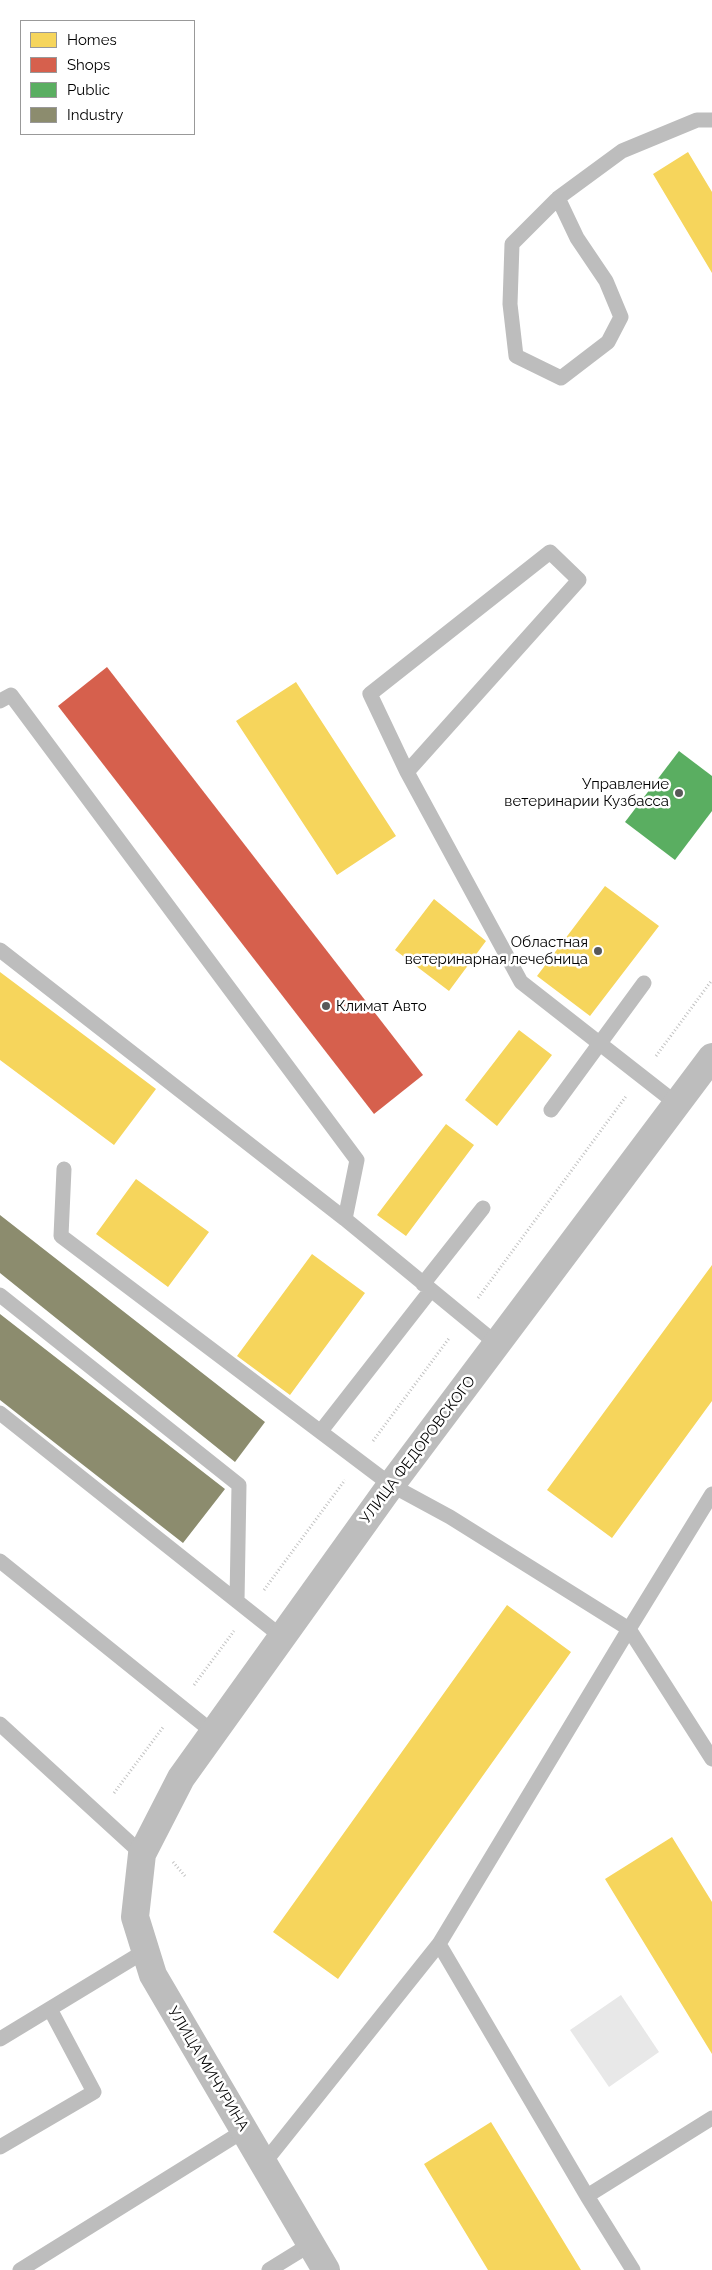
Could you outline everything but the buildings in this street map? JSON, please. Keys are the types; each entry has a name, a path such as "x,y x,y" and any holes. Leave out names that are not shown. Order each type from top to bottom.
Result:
{"street":[{"name":"УЛИЦА ФЕДОРОВСКОГО","path":"146,1845 181,1778 391,1484 712,1057"},
{"name":"УЛИЦА МИЧУРИНА","path":"146,1845 135,1917 153,1975 326,2270"}],"lane":[{"path":"558,198 576,238 606,281 621,317 608,342 561,378 516,356 510,304 512,244 558,198 622,151 696,120 712,120"},
{"path":"407,772 579,580 550,552 370,694 407,772 521,982 677,1104"},
{"path":"0,701 11,695 356,1160 345,1219"},
{"path":"0,950 345,1219 497,1344"},
{"path":"551,1110 644,983"},
{"path":"64,1169 61,1236 391,1484 450,1517 629,1629 712,1759"},
{"path":"321,1431 483,1208"},
{"path":"0,1295 239,1485 243,1606"},
{"path":"0,1413 282,1636"},
{"path":"264,2163 439,1944 712,1494"},
{"path":"0,1561 214,1733"},
{"path":"0,1724 146,1845"},
{"path":"439,1944 587,2196 633,2270"},
{"path":"0,2039 145,1951"},
{"path":"0,2147 94,2092 50,2009"},
{"path":"587,2196 712,2118"},
{"path":"20,2270 245,2130"},
{"path":"269,2270 311,2244"}],"path":[{"path":"113,1794 179,1705 243,1606 359,1460 712,980"},
{"path":"146,1845 185,1876"}],"shaded area":[{"path":"621,1995 659,2052 609,2087 570,2030"}],"place":[{"name":"Управление ветеринарии Кузбасса","path":"679,793"},
{"name":"Областная ветеринарная лечебница","path":"598,951"},
{"name":"Климат Авто","path":"326,1006"}]}
